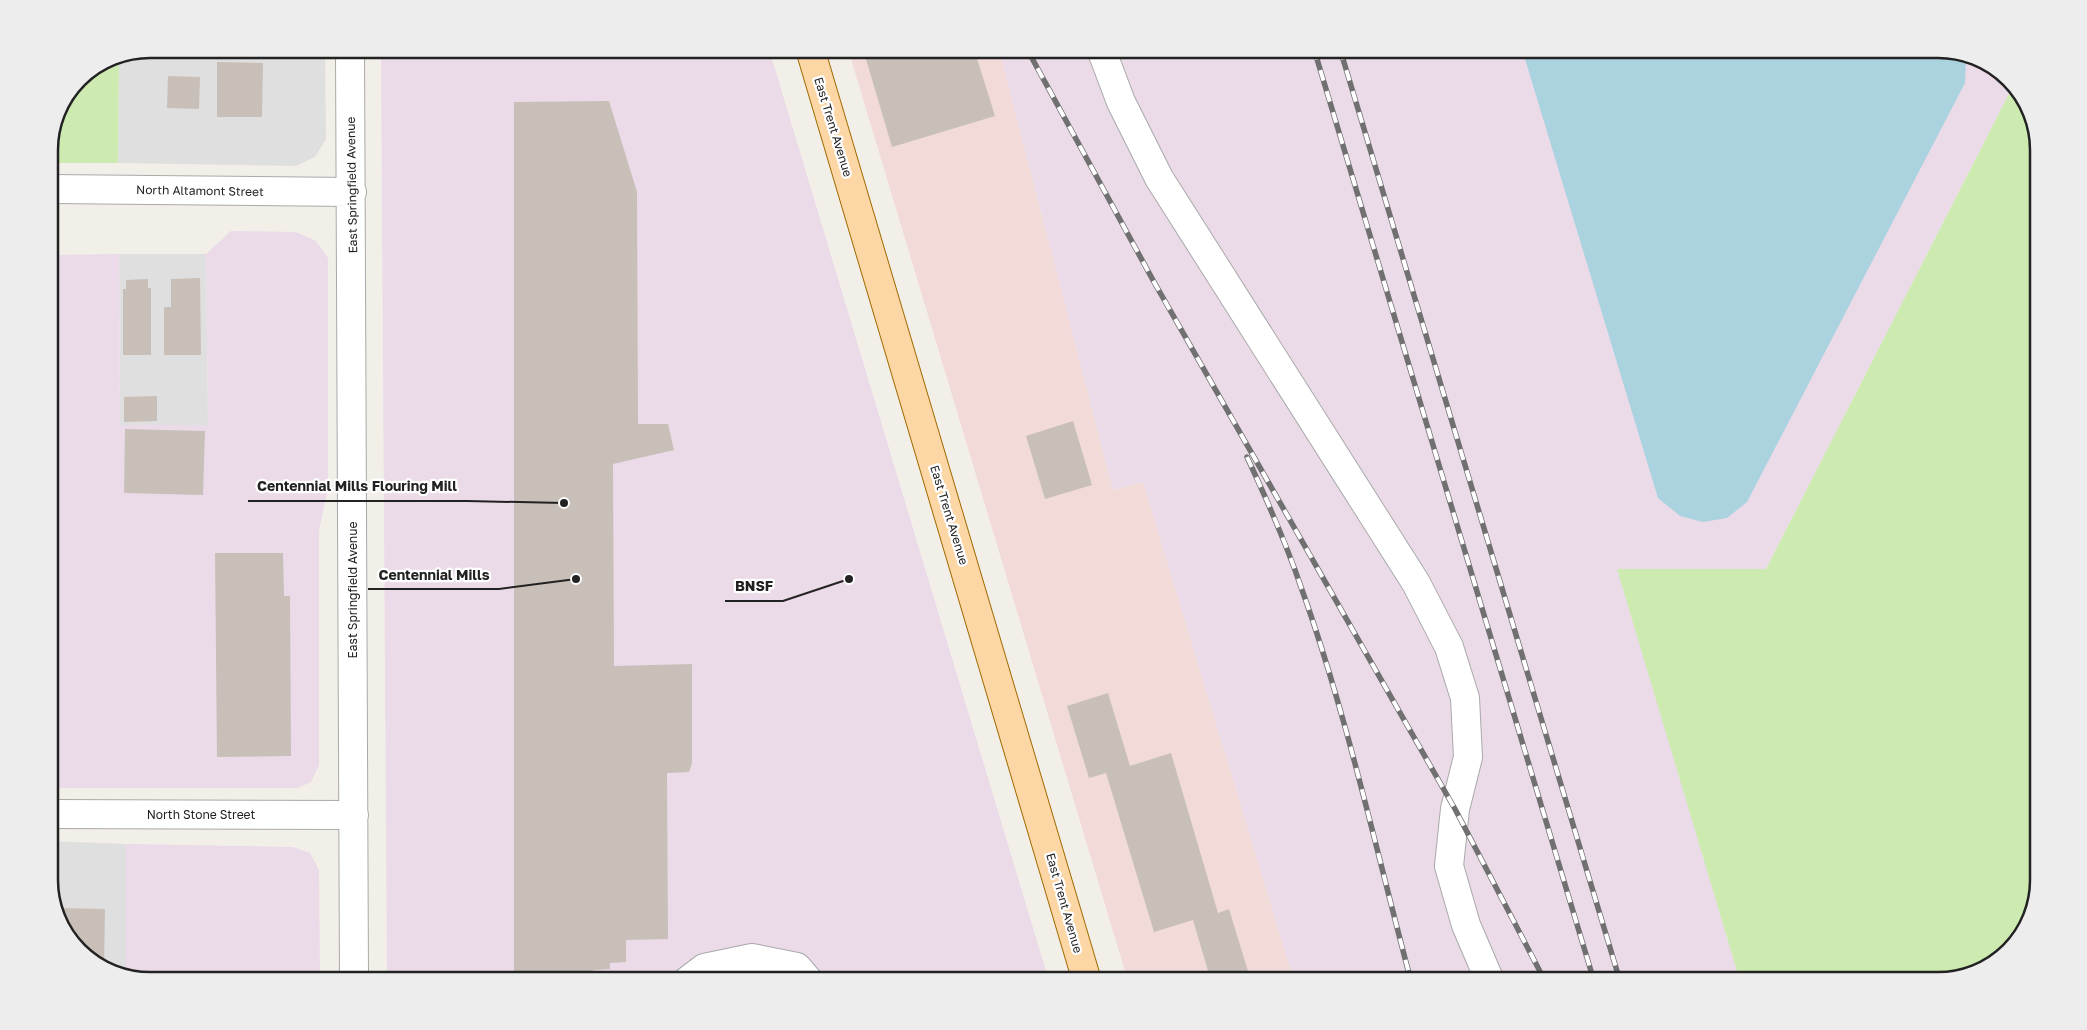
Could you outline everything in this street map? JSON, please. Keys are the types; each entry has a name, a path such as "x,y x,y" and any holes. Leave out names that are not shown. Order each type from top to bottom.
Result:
{"main road":[{"name":"East Trent Avenue","path":"813,58 1084,972"}],"street":[{"name":"East Springfield Avenue","path":"350,58 354,972"},
{"path":"1104,58 1120,102 1158,178 1416,583 1448,647 1465,698 1468,731 1468,757 1455,809 1449,866 1466,925 1486,972"},
{"name":"North Altamont Street","path":"58,189 352,192"},
{"name":"North Stone Street","path":"58,814 354,816"},
{"path":"699,972 704,968 752,958 797,967 801,972"}],"shaded area":[{"path":"137,58 325,58 326,139 315,157 296,166 118,163 119,62"},
{"path":"381,58 772,58 1046,972 387,972"},
{"path":"851,58 1001,58 1113,490 1143,482 1291,972 1125,972"},
{"path":"1001,58 1950,58 1967,62 1989,73 2010,92 1766,569 1618,569 1737,972 1291,972 1143,482 1113,490"},
{"path":"231,231 296,232 316,241 328,258 328,488 319,531 319,765 311,782 298,788 58,788 58,255 119,254 120,425 208,425 206,254"},
{"path":"119,254 206,254 208,425 120,426"},
{"path":"58,841 126,844 126,969 114,966 89,950 73,932 67,921 59,899"},
{"path":"126,844 293,847 310,853 319,870 320,972 137,972 126,969"}],"green space":[{"path":"119,62 118,163 58,163 58,137 64,114 76,93 98,73"},
{"path":"2010,92 2025,120 2029,143 2030,881 2025,910 2011,937 1994,954 1973,966 1950,972 1737,972 1617,569 1766,569"}],"water":[{"path":"1950,58 1966,62 1965,83 1747,502 1727,518 1703,522 1680,516 1658,498 1525,59"}],"building":[{"path":"866,58 977,58 995,116 892,147"},
{"path":"217,62 263,63 262,117 217,117"},
{"path":"168,76 200,77 199,109 167,108"},
{"path":"609,101 637,192 638,424 668,424 674,450 613,464 614,666 692,664 692,763 689,772 667,773 668,939 626,940 626,962 610,963 610,969 593,970 593,972 514,972 514,102"},
{"path":"200,278 201,355 164,355 164,307 171,307 171,279"},
{"path":"148,279 148,288 151,288 151,355 123,355 123,289 126,289 126,280"},
{"path":"157,396 157,421 124,422 124,397"},
{"path":"1073,421 1092,485 1045,499 1026,436"},
{"path":"125,429 205,431 203,495 124,493"},
{"path":"215,553 283,553 284,596 290,596 291,756 217,757"},
{"path":"1108,693 1130,766 1171,753 1218,913 1229,909 1248,972 1208,972 1193,920 1154,932 1106,773 1089,778 1067,706"},
{"path":"61,908 105,909 104,960 80,941 73,932"}],"railway":[{"path":"1032,58 1154,282 1455,809 1540,972"},
{"path":"1317,58 1591,972"},
{"path":"1343,58 1617,972"},
{"path":"1247,457 1289,554 1333,684 1409,972"}],"place":[{"name":"Centennial Mills Flouring Mill","path":"564,503"},
{"name":"Centennial Mills","path":"576,579"},
{"name":"BNSF","path":"849,579"}]}
